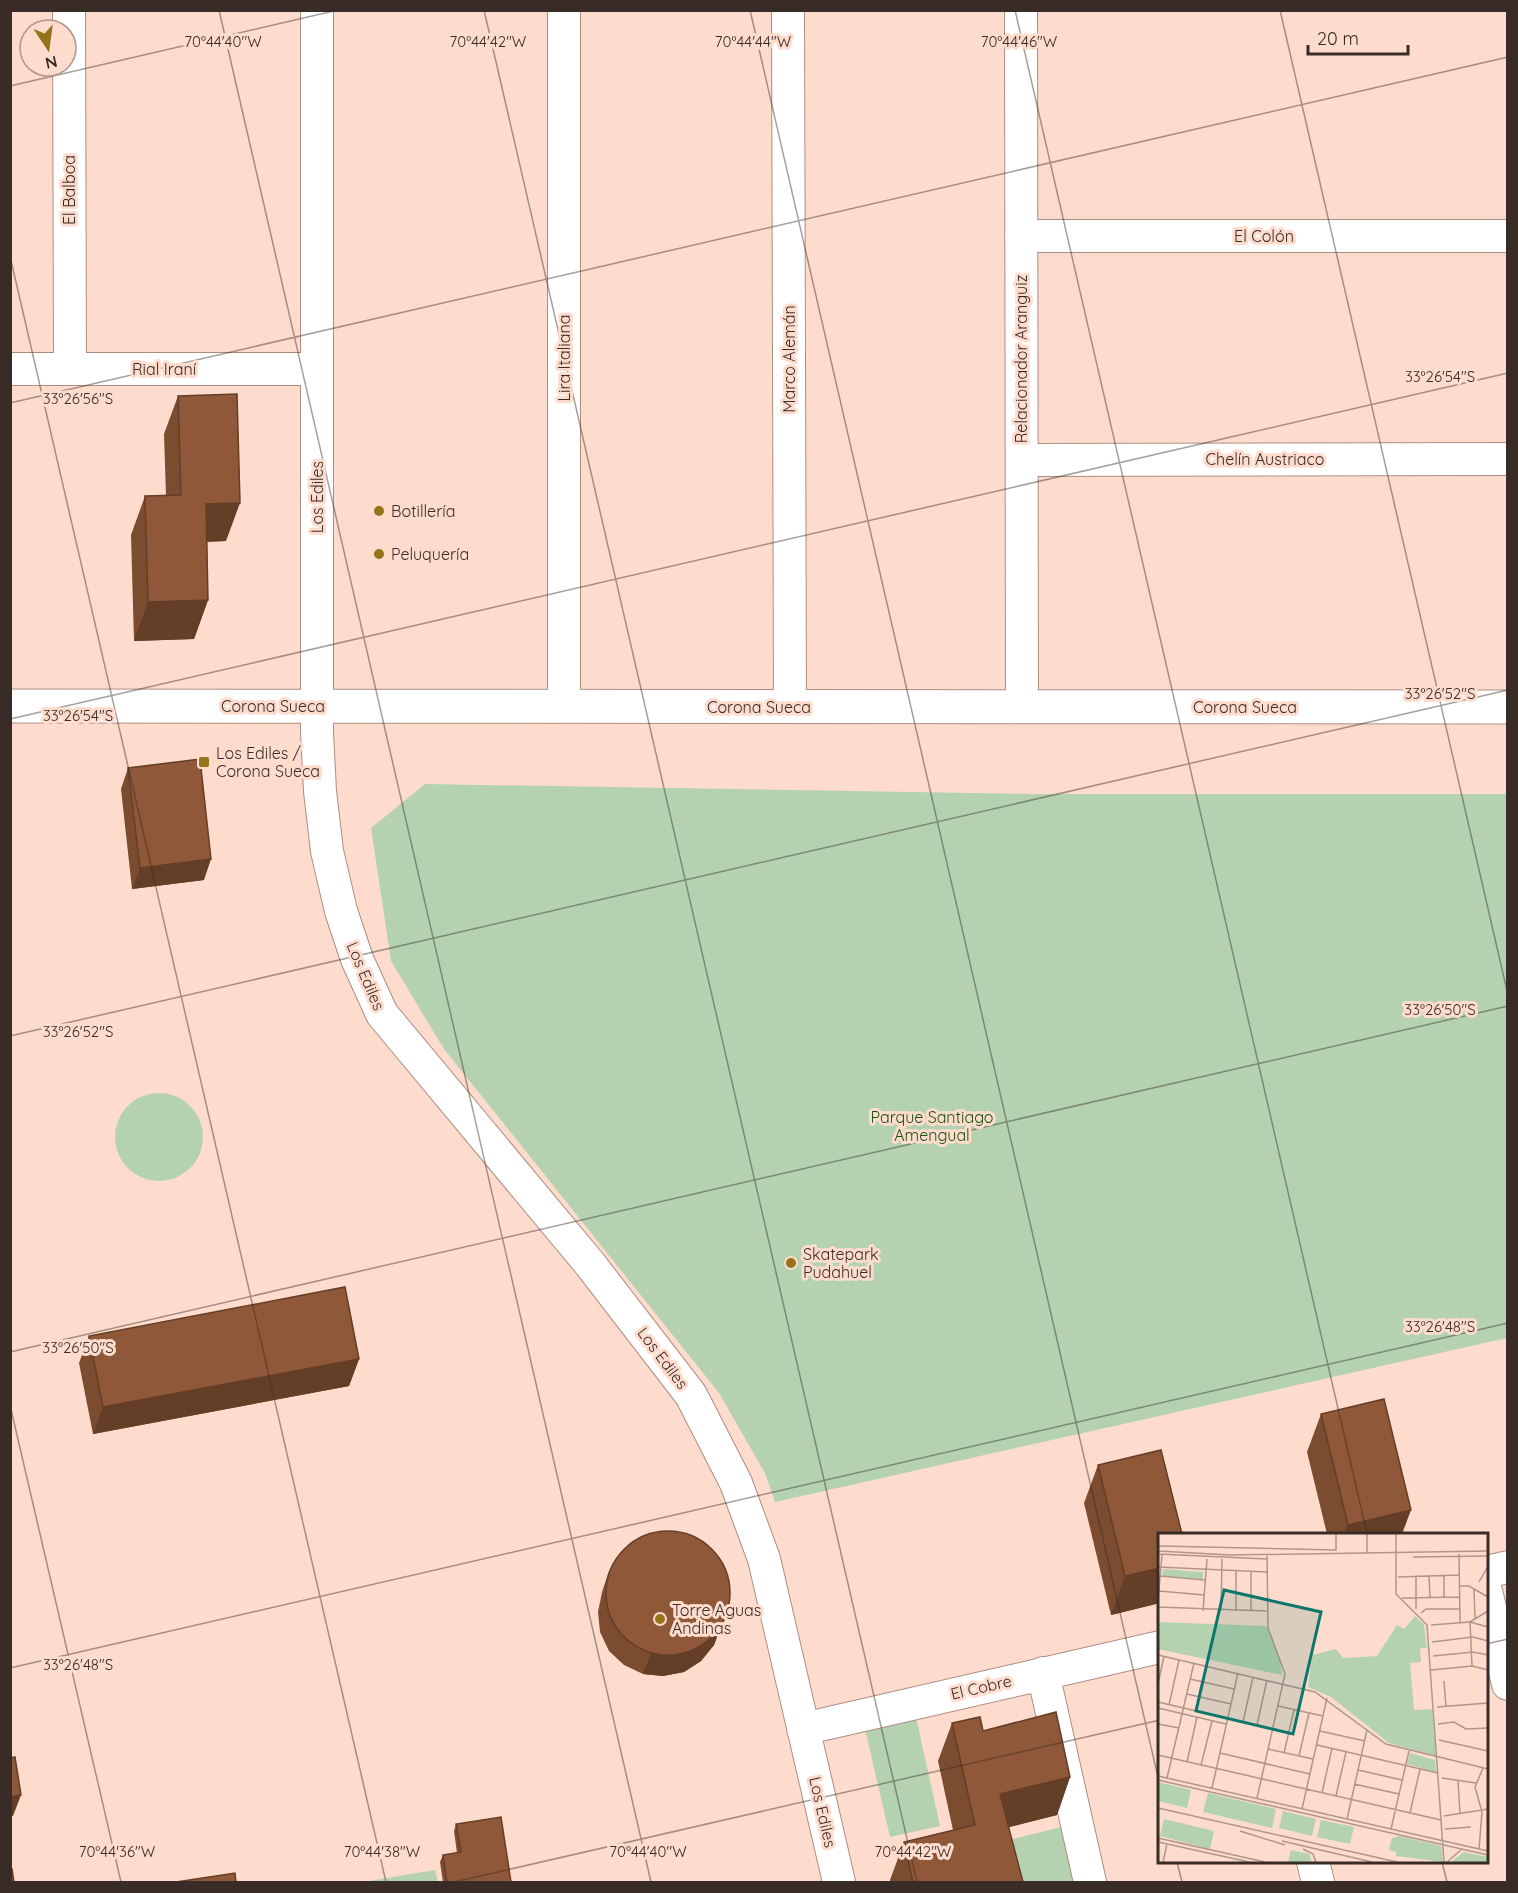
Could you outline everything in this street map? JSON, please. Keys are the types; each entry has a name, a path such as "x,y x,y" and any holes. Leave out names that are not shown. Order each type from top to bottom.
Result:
{"street":[{"name":"El Balboa","path":"69,10 70,369"},
{"name":"Los Ediles","path":"317,10 317,707 320,791 327,851 341,911 357,959 382,1014 590,1264 691,1395 736,1483 764,1559 839,1882"},
{"name":"Lira Italiana","path":"564,10 564,706"},
{"name":"Marco Alemán","path":"788,10 790,707"},
{"name":"Relacionador Aranguiz","path":"1021,10 1022,707"},
{"name":"El Colón","path":"1021,236 1508,236"},
{"name":"Rial Iraní","path":"10,369 317,369"},
{"name":"Chelín Austriaco","path":"1022,460 1508,459"},
{"name":"Corona Sueca","path":"10,706 1508,707"},
{"path":"1488,1572 1508,1567"},
{"path":"1488,1599 1508,1684"},
{"name":"El Cobre","path":"803,1729 1158,1647"},
{"path":"1043,1673 1090,1882"},
{"path":"1313,1863 1318,1882"}],"green space":[{"name":"Parque Santiago Amengual","path":"425,784 1030,794 1507,794 1507,1338 775,1502 765,1473 719,1393 444,1049 391,961 371,828"},
{"path":"159,1093 176,1096 190,1106 200,1120 203,1137 200,1154 190,1168 176,1178 159,1181 142,1178 128,1168 118,1154 115,1137 118,1120 128,1106 142,1096"},
{"path":"916,1717 940,1826 890,1837 865,1729"},
{"path":"1061,1827 1074,1882 1020,1882 1009,1840"},
{"path":"435,1870 438,1882 363,1882"}],"building":[{"path":"237,394 240,503 206,504 208,600 148,602 145,496 181,495 178,396"},
{"path":"200,759 211,859 140,868 128,768"},
{"path":"345,1287 359,1359 103,1407 89,1336"},
{"path":"1384,1399 1411,1510 1348,1525 1321,1414"},
{"path":"1161,1450 1182,1533 1158,1533 1158,1568 1125,1576 1098,1465"},
{"name":"Torre Aguas Andinas","path":"668,1531 692,1536 712,1549 725,1569 730,1593 725,1617 712,1637 692,1650 668,1655 644,1650 624,1637 611,1617 606,1593 611,1569 624,1549 644,1536"},
{"path":"1056,1712 1070,1777 1000,1794 1023,1882 913,1882 904,1842 975,1825 952,1723 980,1717 983,1731"},
{"path":"15,1757 21,1795 10,1797 10,1758"},
{"path":"501,1817 511,1882 447,1882 443,1855 461,1852 456,1824"},
{"path":"10,1869 12,1869 14,1882 10,1882"},
{"path":"235,1873 236,1882 176,1882"}],"place":[{"name":"Botillería","path":"379,511"},
{"name":"Peluquería","path":"379,554"},
{"name":"Los Ediles / Corona Sueca","path":"204,762"},
{"name":"Skatepark Pudahuel","path":"791,1263"},
{"name":"Torre Aguas Andinas","path":"660,1619"}]}
